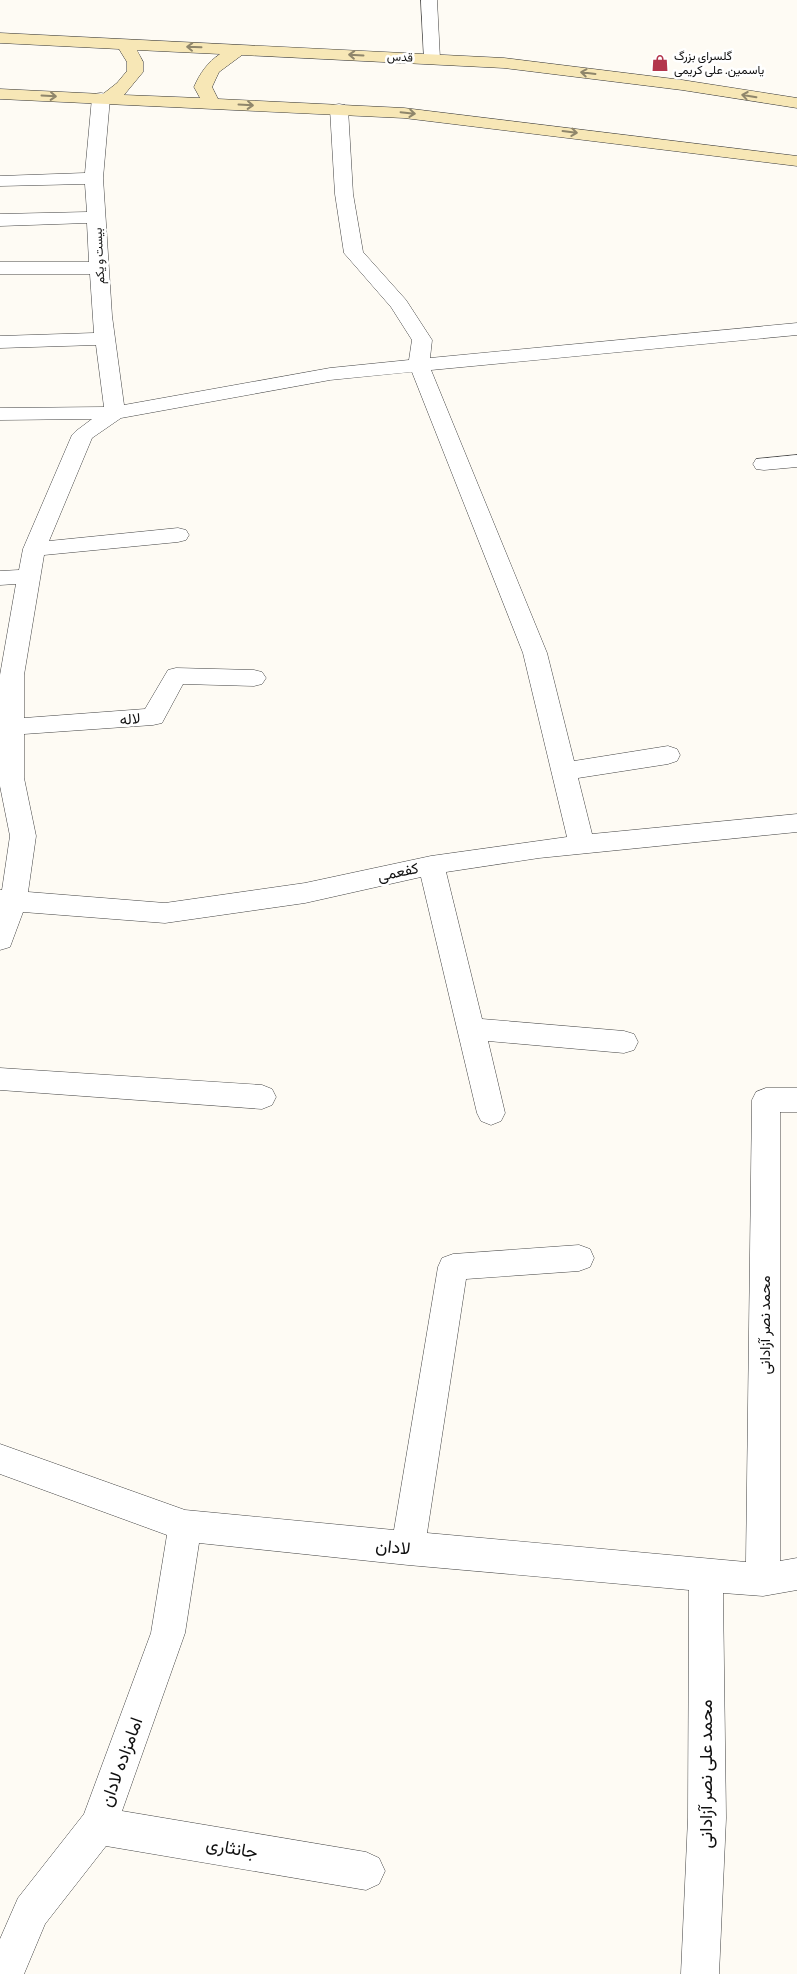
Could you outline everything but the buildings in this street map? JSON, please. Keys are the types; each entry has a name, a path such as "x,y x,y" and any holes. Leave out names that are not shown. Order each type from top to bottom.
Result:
{"main road":[{"name":"قدس","path":"0,38 504,63 682,85 797,103"},
{"path":"104,98 123,87 136,72 135,62 125,44"},
{"path":"211,103 203,88 206,78 220,60 241,49"},
{"path":"0,94 404,113 797,161"}],"street":[{"path":"429,0 432,59"},
{"name":"بیست و یکم","path":"104,98 94,178 105,339 114,413"},
{"path":"339,110 344,194 354,253 399,304 422,340 419,366 535,653 582,845"},
{"path":"0,181 94,178"},
{"path":"0,220 97,217"},
{"path":"0,268 100,268"},
{"path":"0,414 114,413 330,374 797,329"},
{"path":"0,342 105,339"},
{"path":"0,940 7,900 23,836 11,778 12,675 34,549 83,435 114,413"},
{"path":"764,464 797,461"},
{"path":"34,549 178,535"},
{"path":"0,578 30,576"},
{"name":"لاله","path":"11,727 153,718 176,676 254,678"},
{"path":"564,771 668,755"},
{"name":"کفعمی","path":"7,900 165,913 304,893 431,865 582,845 797,823"},
{"path":"431,865 491,1113"},
{"path":"470,1029 624,1042"},
{"path":"0,1079 262,1097"},
{"name":"محمد نصر آزادانی","path":"764,1580 766,1100 797,1100"},
{"path":"408,1548 453,1267 579,1258"},
{"name":"لادان","path":"0,1459 184,1526 764,1580 797,1574"},
{"name":"امامزاده لادان","path":"5,1974 31,1911 98,1826 168,1633 184,1526"},
{"name":"محمد علی نصر آزادانی","path":"700,1974 707,1818 706,1575"},
{"name":"جانثاری","path":"98,1826 366,1871"}],"place":[{"name":"گلسرای بزرگ یاسمین. علی کریمی","path":"660,63"}]}
